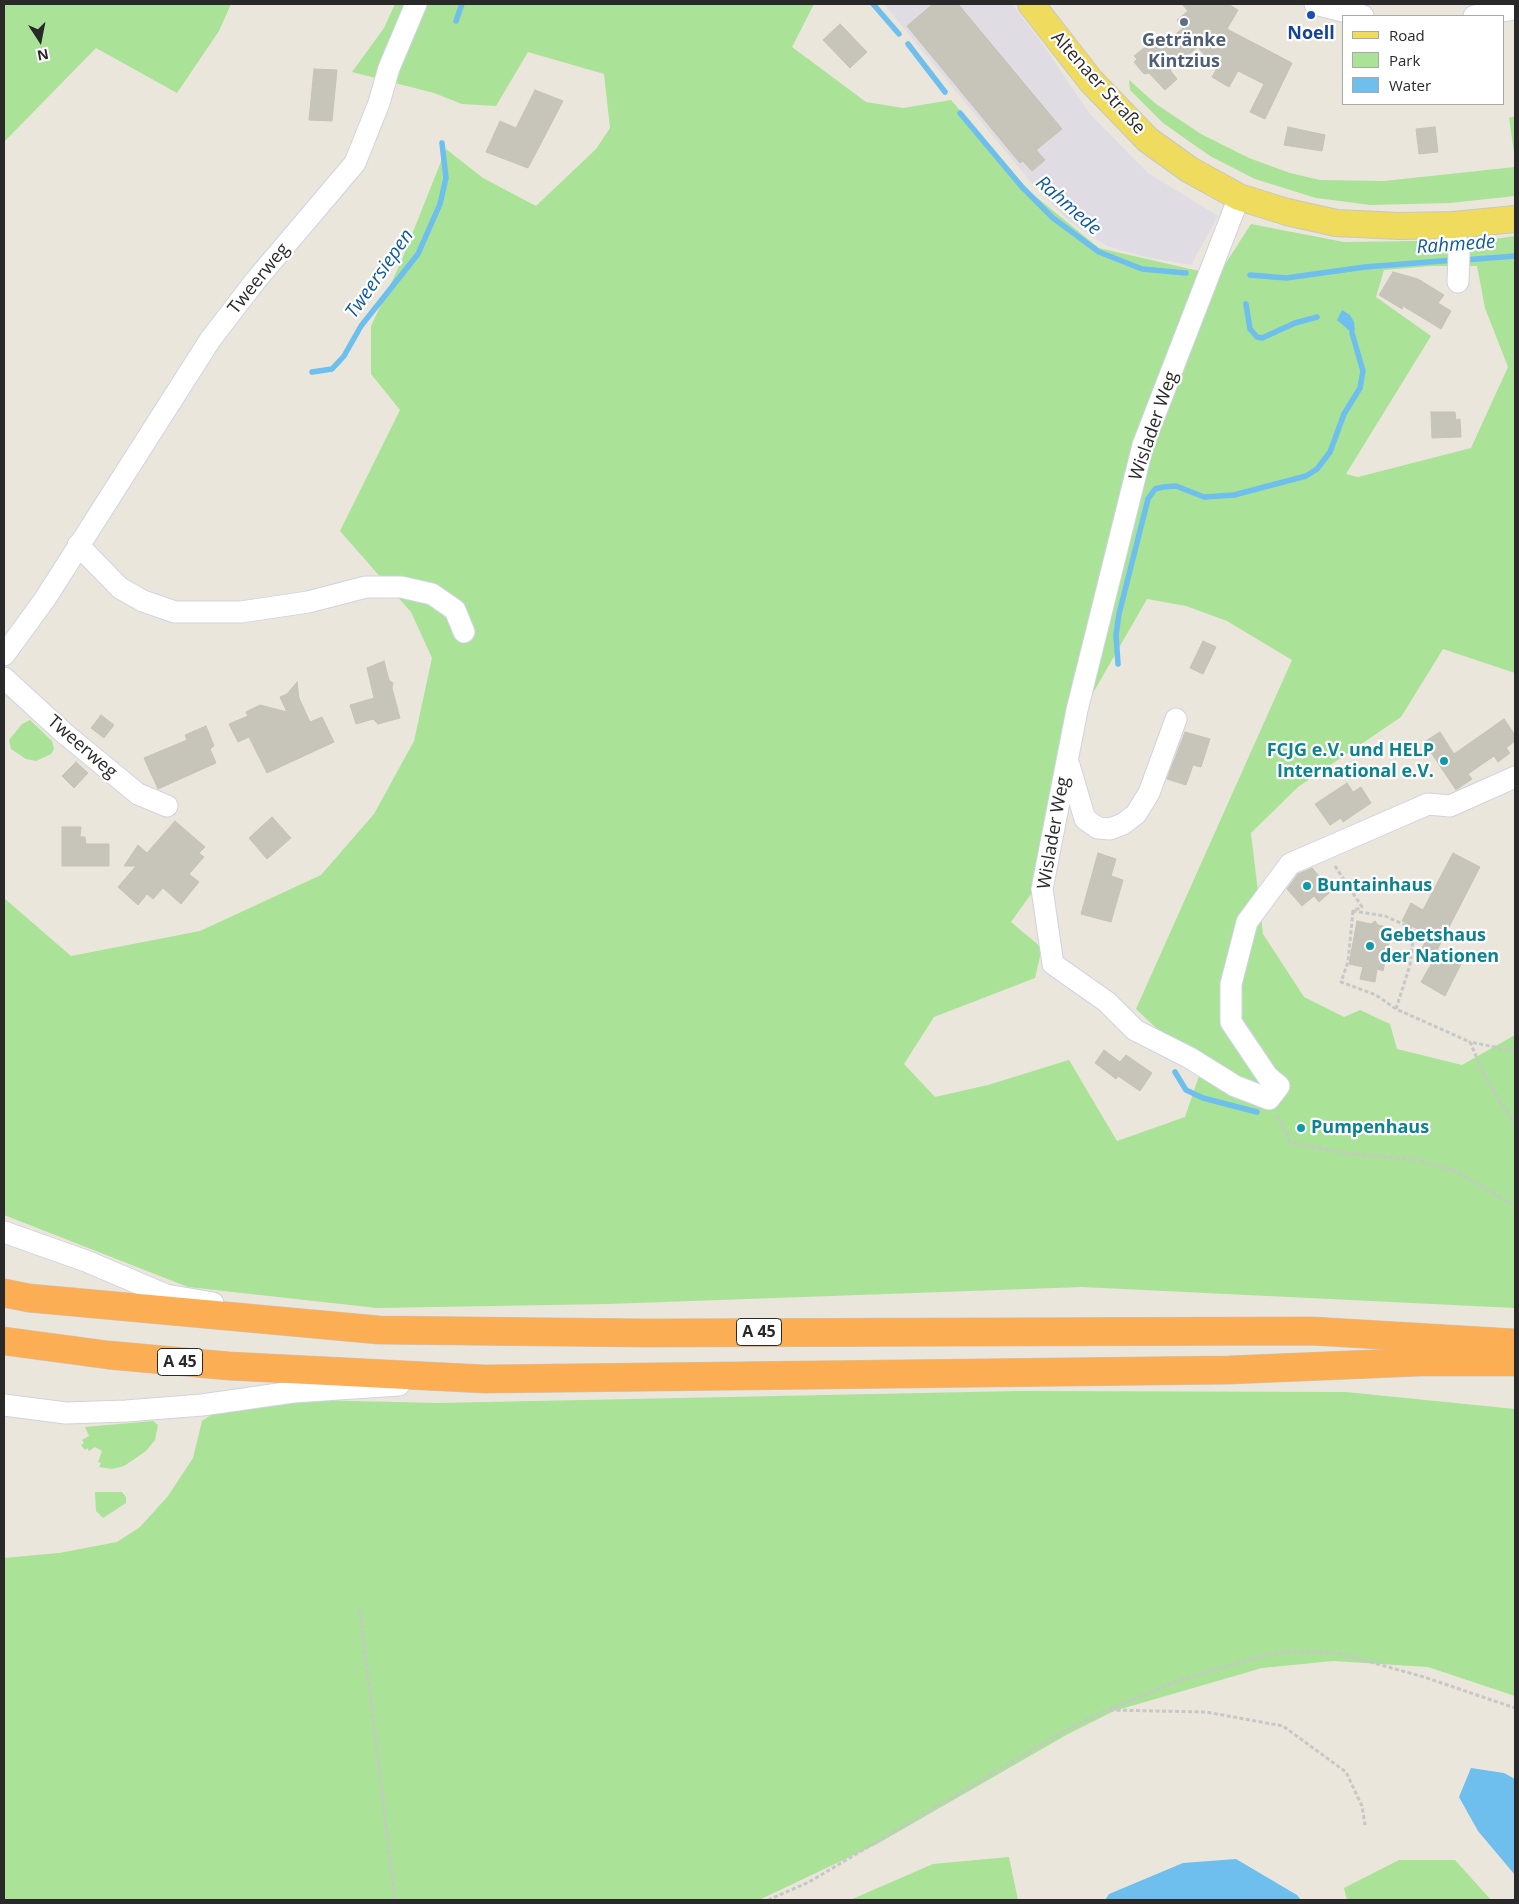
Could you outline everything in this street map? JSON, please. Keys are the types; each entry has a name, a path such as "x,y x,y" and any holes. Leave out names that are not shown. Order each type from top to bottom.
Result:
{"highway":[{"name":"A 45","path":"4,1293 29,1298 378,1330 645,1332 1312,1331 1515,1342"},
{"name":"A 45","path":"4,1341 108,1355 229,1366 485,1379 1229,1370 1419,1362 1515,1362"}],"main road":[{"name":"Altenaer Straße","path":"1031,4 1090,81 1148,140 1190,170 1239,197 1287,212 1336,223 1399,226 1453,225 1515,219"}],"street":[{"name":"Tweerweg","path":"4,655 44,599 210,340 256,280 356,162 379,103 389,68 416,4"},
{"path":"1315,4 1359,15"},
{"path":"1480,15 1515,9"},
{"name":"Wislader Weg","path":"1239,197 1143,445 1077,710 1042,889 1053,964 1107,1002 1135,1030 1190,1058 1235,1086 1269,1099"},
{"path":"1453,225 1459,267"},
{"path":"78,545 120,588 143,601 175,612 241,612 308,602 366,587 401,587 432,594 455,610 464,632"},
{"name":"Tweerweg","path":"4,678 64,733 138,794 167,806"},
{"path":"1068,760 1077,797 1085,818 1098,828 1110,829 1123,824 1136,814 1149,793 1176,719"},
{"path":"1269,1099 1280,1086 1268,1077 1231,1022 1231,984 1247,922 1290,864 1428,804 1450,806 1515,777"},
{"path":"4,1232 86,1262 166,1295 378,1330"},
{"path":"4,1405 66,1413 126,1411 202,1405 293,1392 485,1379"}],"path":[{"path":"1323,849 1362,907 1353,911"},
{"path":"1353,911 1348,962 1341,982 1376,995 1396,1009 1470,1042 1515,1051"},
{"path":"1353,911 1385,916 1414,929 1410,965 1396,1009"},
{"path":"1470,1042 1486,1079 1515,1124"},
{"path":"1269,1099 1290,1142 1344,1153 1418,1160 1457,1172 1515,1206"},
{"path":"360,1611 395,1900"},
{"path":"768,1900 810,1882 1064,1731 1106,1710 1189,1677 1287,1651 1309,1650 1338,1654 1424,1677 1515,1708"},
{"path":"1106,1710 1206,1712 1283,1726 1346,1772 1362,1806 1365,1825"}],"shaded area":[{"path":"884,4 1012,4 1041,42 1090,114 1148,173 1218,216 1191,265 1146,257 1107,246 1069,221 1030,181"}],"green space":[{"path":"4,4 231,4 219,31 177,93 96,48 4,142"},
{"path":"395,4 814,4 792,47 866,102 903,108 951,100 1030,192 1099,248 1199,271 1139,425 1070,709 1036,887 1011,922 1042,948 1035,978 934,1017 904,1064 935,1097 988,1085 1069,1060 1117,1141 1185,1117 1201,1070 1136,1009 1292,660 1227,621 1186,606 1147,599 1082,712 1134,506 1173,392 1215,280 1251,224 1344,242 1488,240 1515,236 1515,673 1443,649 1401,717 1298,787 1251,833 1263,934 1304,997 1344,1017 1360,1010 1390,1024 1397,1049 1462,1065 1515,1035 1515,1308 1082,1287 608,1304 377,1308 188,1287 4,1215 4,898 71,956 200,931 321,875 374,814 414,741 432,658 411,612 340,531 400,410 371,374 371,326 401,262 446,149 483,178 536,206 596,149 610,128 604,74 528,52 496,106 462,104 434,93 352,72 384,28","holes":["1432,266 1477,266 1485,308 1508,367 1471,448 1358,477 1346,474 1431,336 1376,297 1384,270"]},
{"path":"1129,80 1156,104 1201,134 1249,158 1290,173 1320,180 1384,181 1515,167 1515,196 1450,203 1371,205 1316,198 1255,179 1210,156 1163,123 1130,90"},
{"path":"1515,116 1515,159 1509,118"},
{"path":"30,720 52,741 54,749 51,754 36,761 26,759 11,749 9,740 22,724"},
{"path":"1019,1391 1346,1392 1515,1409 1515,1696 1428,1667 1333,1661 1262,1668 1114,1711 1068,1734 877,1844 759,1900 4,1900 4,1558 59,1553 117,1542 140,1527 168,1496 193,1458 202,1421 221,1408 308,1400 438,1403"},
{"path":"153,1421 158,1425 155,1440 146,1451 124,1466 112,1469 99,1467 101,1463 98,1462 102,1451 95,1447 89,1451 87,1448 85,1450 81,1445 84,1443 82,1440 89,1436 85,1427"},
{"path":"95,1492 122,1492 126,1497 126,1503 103,1518 96,1511"},
{"path":"1009,1857 1018,1900 850,1900 933,1864"},
{"path":"1399,1860 1455,1860 1491,1900 1347,1900 1344,1888"}],"water":[{"path":"1342,310 1350,315 1354,322 1355,330 1352,333 1337,320"},
{"path":"1471,1768 1504,1773 1515,1779 1515,1875 1478,1831 1459,1797"},
{"path":"1236,1859 1297,1895 1301,1900 1105,1900 1109,1894 1183,1863"}],"building":[{"path":"933,4 958,4 1062,129 1036,150 1045,160 1032,171 1023,161 1020,163 907,26"},
{"path":"1182,4 1228,4 1238,10 1227,29 1292,63 1265,119 1250,112 1264,84 1238,71 1229,87 1212,77 1216,70 1198,47 1170,70 1177,79 1165,90 1149,73 1144,74 1134,62 1137,59 1134,56 1155,39 1161,46 1183,28 1177,20 1188,11"},
{"path":"840,24 867,52 850,68 823,40"},
{"path":"314,69 337,70 332,121 309,120"},
{"path":"535,90 563,101 528,168 486,152 500,121 516,128"},
{"path":"1288,127 1325,135 1322,151 1284,145"},
{"path":"1435,127 1438,152 1419,154 1416,129"},
{"path":"1393,272 1418,279 1444,295 1438,303 1451,311 1441,329 1403,306 1402,309 1379,295"},
{"path":"1431,412 1455,412 1456,420 1460,419 1461,437 1432,438"},
{"path":"1203,641 1216,647 1203,674 1190,668"},
{"path":"384,661 389,680 393,683 392,688 400,718 378,724 373,719 356,724 350,705 374,698 367,668"},
{"path":"297,682 299,698 310,722 322,717 334,742 267,773 249,737 238,742 229,724 248,716 246,712 260,705 287,712 280,697 287,694"},
{"path":"101,715 114,725 104,738 91,728"},
{"path":"1504,719 1515,735 1515,741 1506,748 1510,753 1498,762 1494,756 1468,774 1472,779 1456,790 1424,742 1440,732 1454,754"},
{"path":"206,726 214,746 210,749 216,763 158,789 144,758 187,740 185,735"},
{"path":"1185,732 1210,739 1201,767 1193,765 1186,785 1167,779"},
{"path":"76,762 88,773 74,788 62,776"},
{"path":"1347,783 1353,792 1361,787 1371,803 1343,822 1341,818 1330,825 1315,804"},
{"path":"272,817 291,838 267,859 249,838"},
{"path":"175,821 205,847 199,853 204,857 189,874 199,882 181,904 163,888 153,899 147,894 138,905 118,887 136,866 124,866 138,845 147,853"},
{"path":"62,827 81,827 80,837 85,837 86,844 109,844 109,866 62,866"},
{"path":"1098,853 1116,859 1111,876 1123,880 1111,922 1081,914"},
{"path":"1453,853 1480,867 1434,956 1422,948 1429,935 1402,921 1411,903 1423,910"},
{"name":"Buntainhaus","path":"1312,868 1327,885 1324,887 1329,893 1319,902 1314,896 1302,906 1287,889 1298,874"},
{"name":"Gebetshaus der Nationen","path":"1357,921 1371,924 1375,921 1378,925 1392,928 1383,971 1377,969 1375,982 1360,979 1363,967 1349,964"},
{"path":"1438,952 1461,964 1445,996 1421,982"},
{"path":"1104,1050 1120,1062 1126,1055 1152,1073 1140,1091 1118,1076 1116,1079 1095,1063"}],"waterway":[{"name":"Tweersiepen","path":"456,21 462,4"},
{"name":"Rahmede","path":"873,4 899,34"},
{"name":"Rahmede","path":"908,44 945,92"},
{"name":"Rahmede","path":"960,113 1022,187 1053,218 1099,252 1142,269 1186,273"},
{"name":"Tweersiepen","path":"312,372 332,369 344,356 361,326 418,254 440,204 446,178 442,143"},
{"name":"Rahmede","path":"1464,260 1515,256"},
{"name":"Rahmede","path":"1250,275 1286,278 1365,267 1454,260"},
{"path":"1246,304 1250,329 1257,337 1262,338 1295,323 1317,317"},
{"path":"1118,664 1116,635 1119,614 1148,499 1155,489 1176,486 1204,497 1234,495 1306,476 1317,469 1330,452 1344,414 1360,388 1363,371 1352,333"},
{"path":"1175,1072 1186,1090 1203,1098 1257,1112"}],"place":[{"name":"Noell","path":"1311,15"},
{"name":"Getränke Kintzius","path":"1184,22"},
{"name":"FCJG e.V. und HELP International e.V.","path":"1444,761"},
{"name":"Buntainhaus","path":"1307,886"},
{"name":"Gebetshaus der Nationen","path":"1370,946"},
{"name":"Pumpenhaus","path":"1301,1128"}]}
